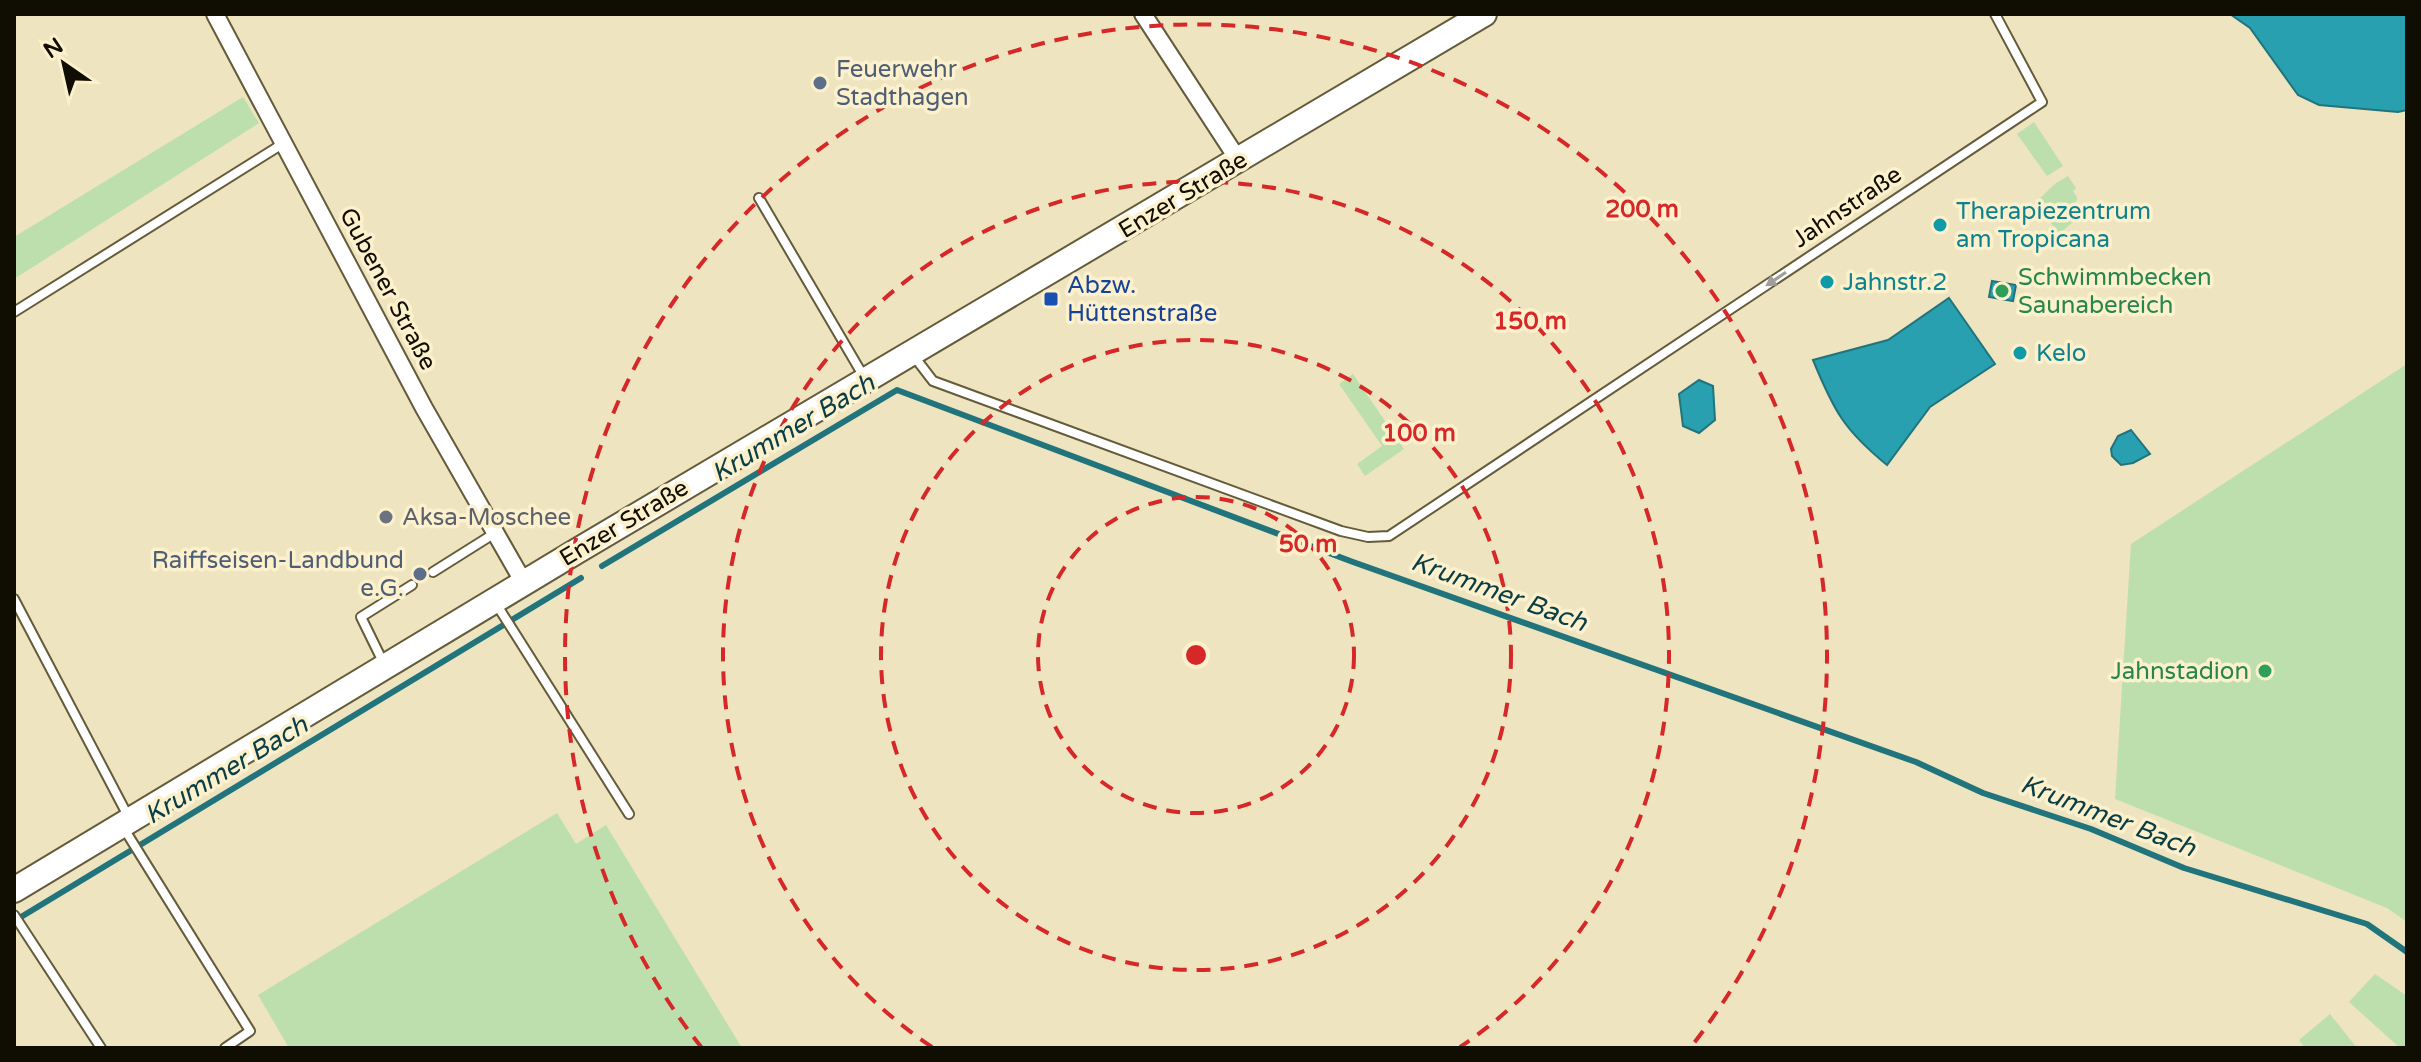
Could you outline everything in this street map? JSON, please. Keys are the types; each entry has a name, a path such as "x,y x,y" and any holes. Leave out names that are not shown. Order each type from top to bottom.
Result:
{"main road":[{"name":"Enzer Straße","path":"14,890 128,829 386,667 503,616 524,583 1484,14"}],"street":[{"name":"Gubener Straße","path":"215,14 424,408 524,583"},
{"path":"1143,14 1239,161"}],"lane":[{"name":"Jahnstraße","path":"912,355 933,381 1341,531 1368,537 1389,536 2042,102 1995,14"},
{"path":"14,312 284,143"},
{"path":"759,198 866,380"},
{"path":"433,572 495,532"},
{"path":"386,667 361,617 412,585"},
{"path":"14,599 138,852 250,1031 225,1048"},
{"path":"503,616 629,814"},
{"path":"16,919 101,1048"}],"green space":[{"path":"243,97 259,123 14,279 14,237"},
{"path":"2034,122 2063,166 2047,176 2017,134"},
{"path":"2068,176 2076,188 2073,191 2077,197 2076,205 2082,206 2081,215 2059,234 2036,202"},
{"name":"Jahnstadion","path":"2407,364 2407,922 2387,908 2115,799 2131,544"},
{"path":"1353,374 1404,449 1365,476 1357,464 1382,446 1339,384"},
{"path":"557,813 576,844 606,825 742,1048 289,1048 258,995"},
{"path":"2375,974 2407,996 2407,1048 2400,1048 2349,1002"},
{"path":"2330,1014 2357,1048 2305,1048 2299,1040"}],"water":[{"path":"2230,14 2407,14 2407,110 2398,112 2319,105 2298,95 2250,28"},
{"name":"Schwimmbecken Saunabereich","path":"1992,281 2016,285 2013,301 1989,297"},
{"path":"1949,298 1995,364 1930,407 1887,465 1850,430 1827,393 1813,360 1888,340"},
{"path":"1699,380 1713,386 1715,420 1699,433 1683,426 1679,394"},
{"path":"2131,430 2150,454 2121,465 2112,456 2111,449 2118,436"}],"waterway":[{"name":"Krummer Bach","path":"602,566 897,390 1353,562 1916,762 1983,793 2091,829 2184,868 2367,924 2407,952"},
{"name":"Krummer Bach","path":"16,920 581,578"}],"place":[{"name":"Feuerwehr Stadthagen","path":"820,83"},
{"name":"Therapiezentrum am Tropicana","path":"1940,225"},
{"name":"Jahnstr.2","path":"1827,282"},
{"name":"Schwimmbecken Saunabereich","path":"2002,291"},
{"name":"Abzw. Hüttenstraße","path":"1051,299"},
{"name":"Kelo","path":"2020,353"},
{"name":"Aksa-Moschee","path":"386,517"},
{"name":"Raiffseisen-Landbund e.G.","path":"420,574"},
{"name":"Jahnstadion","path":"2265,671"}]}
